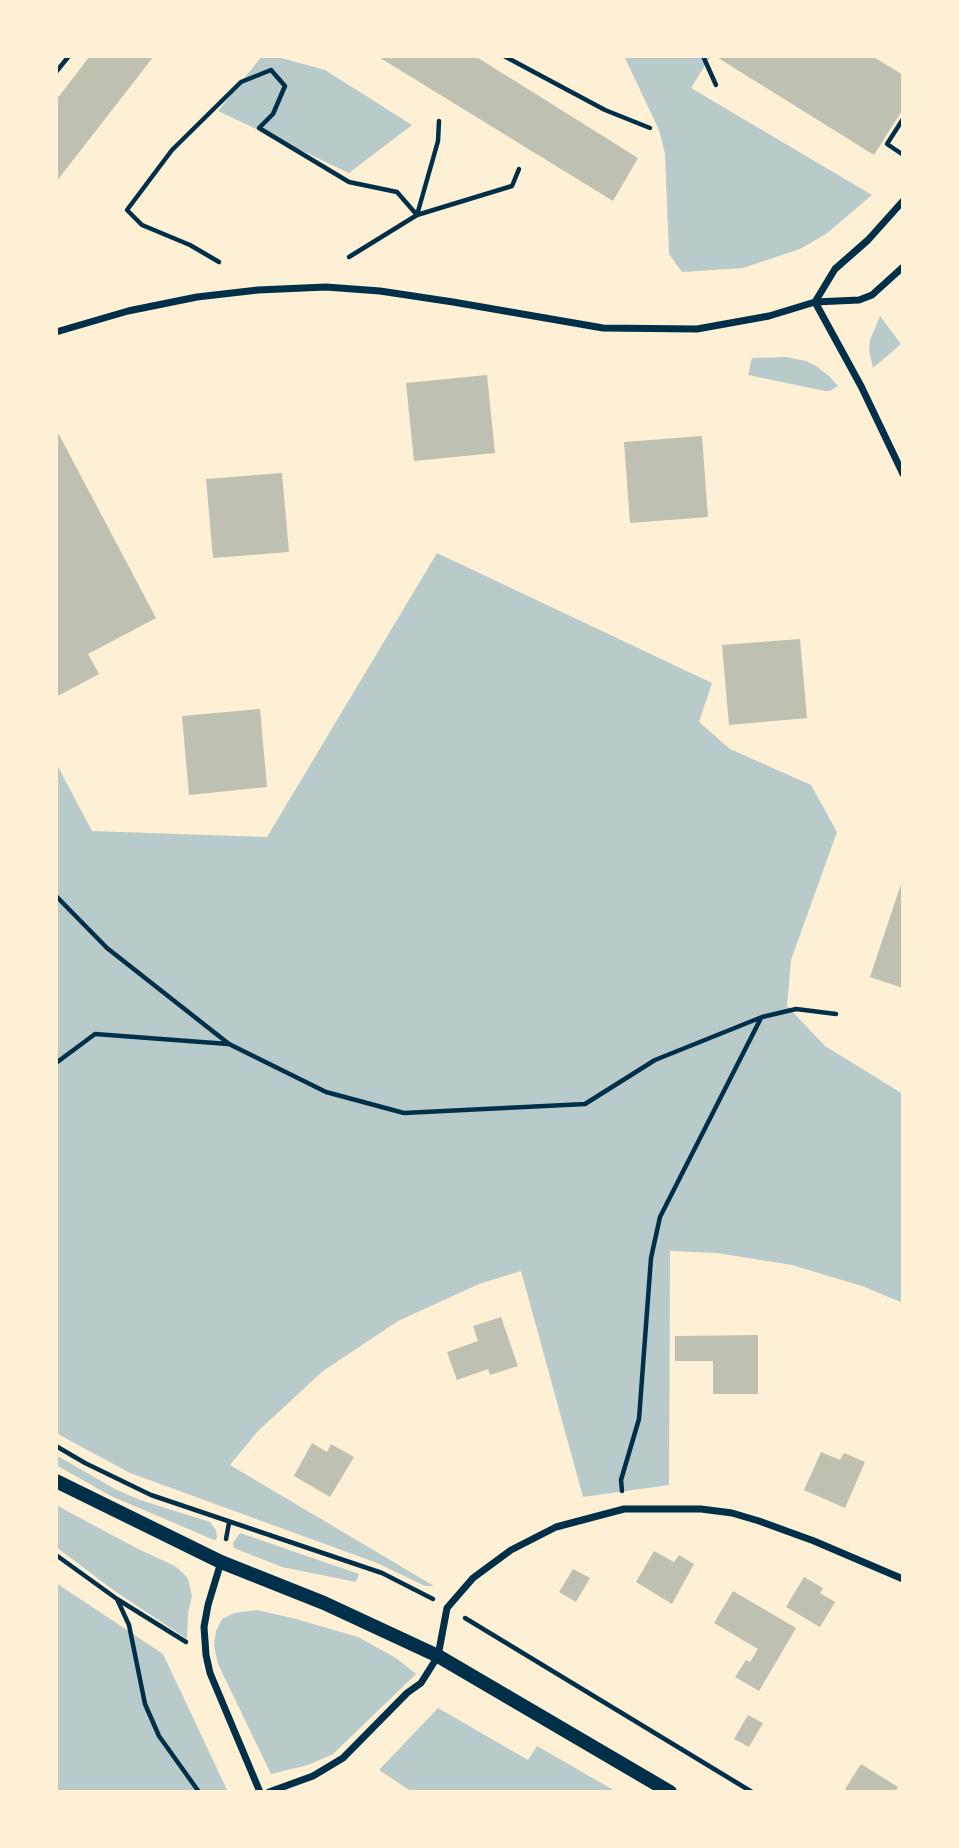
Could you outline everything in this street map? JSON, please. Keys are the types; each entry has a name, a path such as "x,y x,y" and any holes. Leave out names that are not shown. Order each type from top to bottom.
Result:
{"main road":[{"path":"56,1481 221,1562 324,1603 438,1656 670,1792"}],"street":[{"path":"815,302 835,269 868,240 903,201"},
{"path":"56,332 128,311 197,297 258,290 313,288 380,291 603,328 697,329 769,316 815,302 859,300 872,295 903,267"},
{"path":"815,302 861,386 903,474"},
{"path":"269,1792 313,1776 344,1758 407,1693 421,1683 438,1656 447,1608 473,1578 494,1561 556,1527 624,1509 701,1509 732,1513 814,1541 903,1579"},
{"path":"221,1562 204,1627 206,1655 210,1673 260,1792"}],"path":[{"path":"56,72 69,56"},
{"path":"504,56 605,110 650,128"},
{"path":"704,56 716,85"},
{"path":"219,262 190,245 142,225 127,210 172,150 240,82 271,70 285,86 273,114 259,128 349,182 397,192 417,215"},
{"path":"902,154 887,144 903,119"},
{"path":"417,215 438,141 439,121"},
{"path":"349,257 417,215 512,186 519,169"},
{"path":"56,896 107,948 229,1044 326,1092 404,1113 585,1104 656,1060 762,1017 796,1009 836,1014"},
{"path":"624,1509 621,1480 639,1419 654,1238 660,1217 762,1017"},
{"path":"56,1063 94,1034 229,1044"},
{"path":"56,1446 151,1495 382,1573 424,1594"},
{"path":"56,1555 117,1599 206,1655"},
{"path":"117,1599 129,1625 145,1704 159,1736 199,1792"},
{"path":"468,1620 752,1792"}],"shaded area":[{"path":"262,56 274,56 325,70 412,125 349,173 218,111"},
{"path":"624,56 711,56 691,88 872,195 826,234 800,249 743,268 682,272 669,254 665,154 659,130"},
{"path":"880,316 901,344 873,368 870,340"},
{"path":"786,357 816,366 838,386 825,391 748,375 752,358"},
{"path":"437,553 712,683 699,722 730,749 811,785 837,832 791,960 787,1006 825,1046 903,1094 903,1303 862,1286 792,1265 717,1253 670,1251 669,1485 583,1497 521,1271 479,1284 398,1321 323,1371 258,1431 230,1465 434,1586 425,1586 377,1563 130,1473 56,1433 56,763 92,831 267,837"},
{"path":"56,1455 115,1489 140,1500 210,1522 216,1530 217,1538 214,1540 111,1496 56,1465"},
{"path":"56,1505 175,1566 183,1573 188,1579 192,1596 187,1639 116,1592 56,1547"},
{"path":"240,1533 359,1574 356,1582 282,1567 234,1548 233,1543"},
{"path":"56,1583 163,1654 228,1792 56,1792"},
{"path":"257,1610 358,1637 396,1658 416,1674 333,1754 308,1765 271,1774 218,1664 214,1645 216,1631 222,1619 234,1613"},
{"path":"438,1708 528,1760 537,1746 617,1792 412,1792 379,1770"}],"building":[{"path":"90,56 154,56 56,182 56,100"},
{"path":"377,56 475,56 638,158 613,201"},
{"path":"715,56 872,56 903,75 903,109 874,155"},
{"path":"487,375 495,453 414,461 406,383"},
{"path":"56,429 156,618 88,654 99,674 56,697"},
{"path":"702,436 708,517 630,523 624,442"},
{"path":"282,473 289,552 213,558 206,479"},
{"path":"800,639 807,718 729,725 722,645"},
{"path":"260,709 267,787 189,795 182,716"},
{"path":"903,878 903,988 870,977"},
{"path":"501,1317 518,1366 490,1375 488,1369 457,1380 447,1352 478,1341 473,1326"},
{"path":"758,1335 758,1394 713,1394 713,1361 675,1361 675,1336"},
{"path":"312,1443 327,1452 331,1444 354,1457 330,1497 294,1476"},
{"path":"821,1452 840,1460 844,1453 865,1462 845,1508 804,1490"},
{"path":"654,1551 674,1562 679,1555 694,1564 672,1604 636,1582"},
{"path":"573,1569 590,1578 576,1602 559,1592"},
{"path":"804,1577 823,1588 820,1593 835,1602 820,1627 786,1607"},
{"path":"733,1591 796,1628 759,1691 735,1677 746,1660 750,1662 758,1649 714,1623"},
{"path":"748,1715 763,1723 749,1747 734,1739"},
{"path":"861,1764 898,1787 895,1792 849,1792 845,1789"}]}
